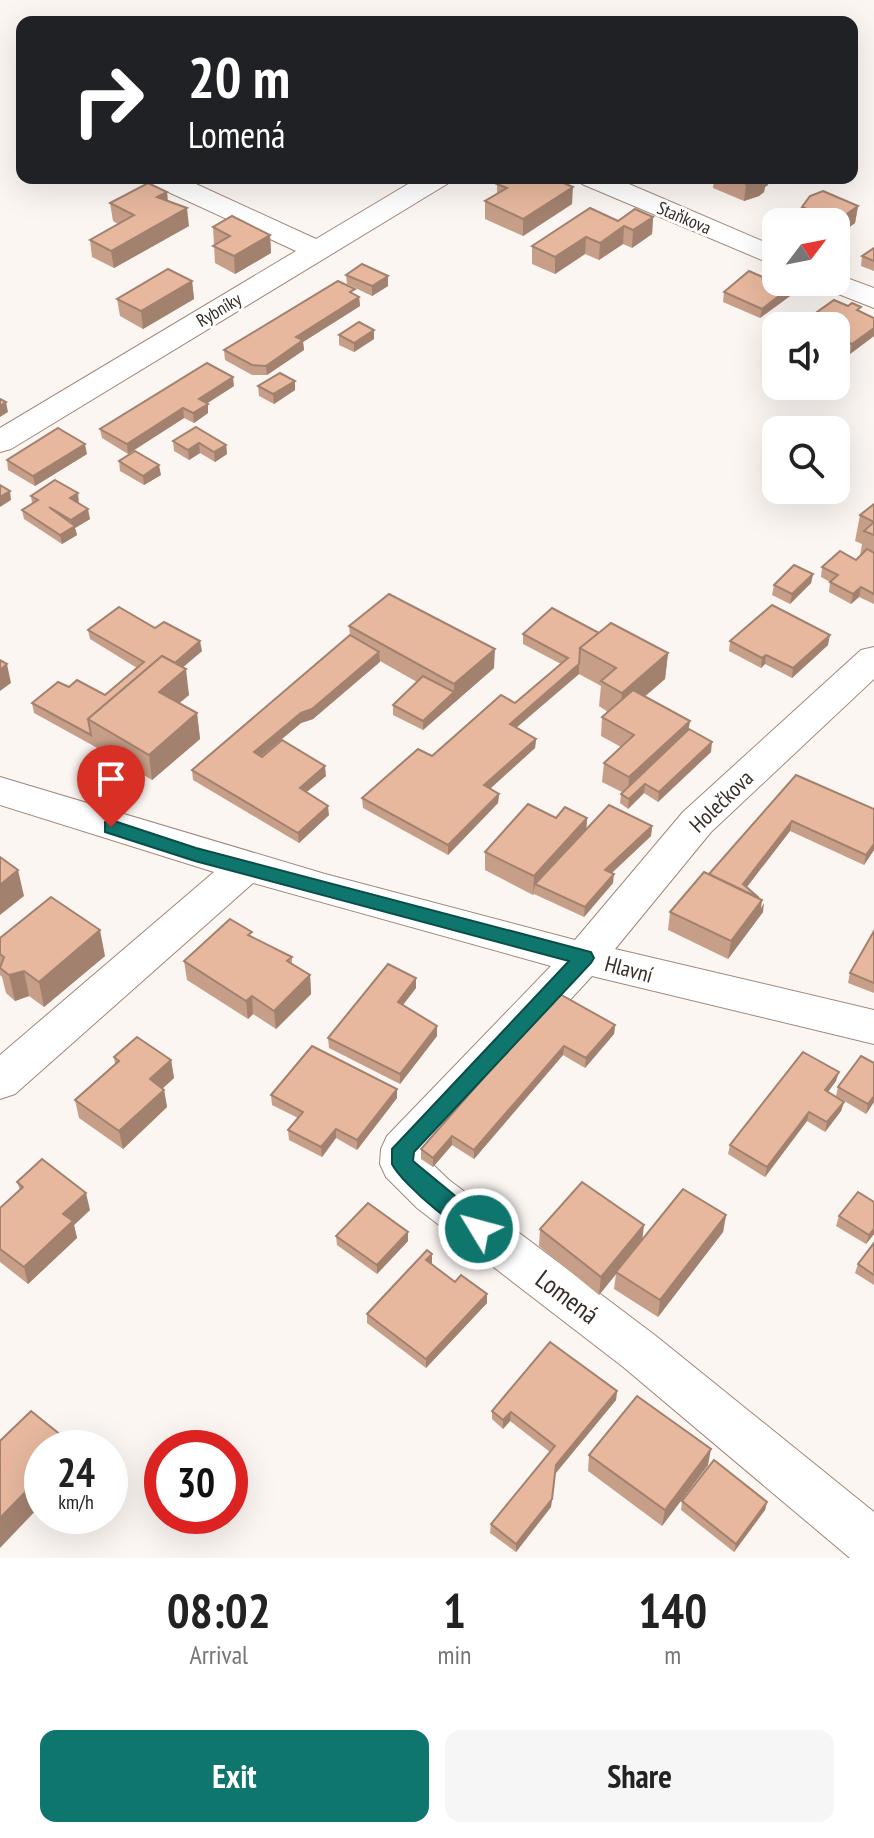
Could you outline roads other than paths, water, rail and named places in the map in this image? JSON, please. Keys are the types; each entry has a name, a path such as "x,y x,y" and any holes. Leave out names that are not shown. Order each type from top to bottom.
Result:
{"street":[{"path":"174,184 318,250"},
{"name":"Rybníky","path":"0,442 427,184"},
{"name":"Staňkova","path":"606,184 762,251"},
{"path":"850,289 874,299"},
{"name":"Holečkova","path":"584,958 697,822 874,659"},
{"name":"Hlavní","path":"0,791 195,854 584,958 874,1027"},
{"path":"0,1081 247,866"},
{"name":"Lomená","path":"584,958 403,1149 402,1164 433,1194 639,1351 874,1545"}]}
